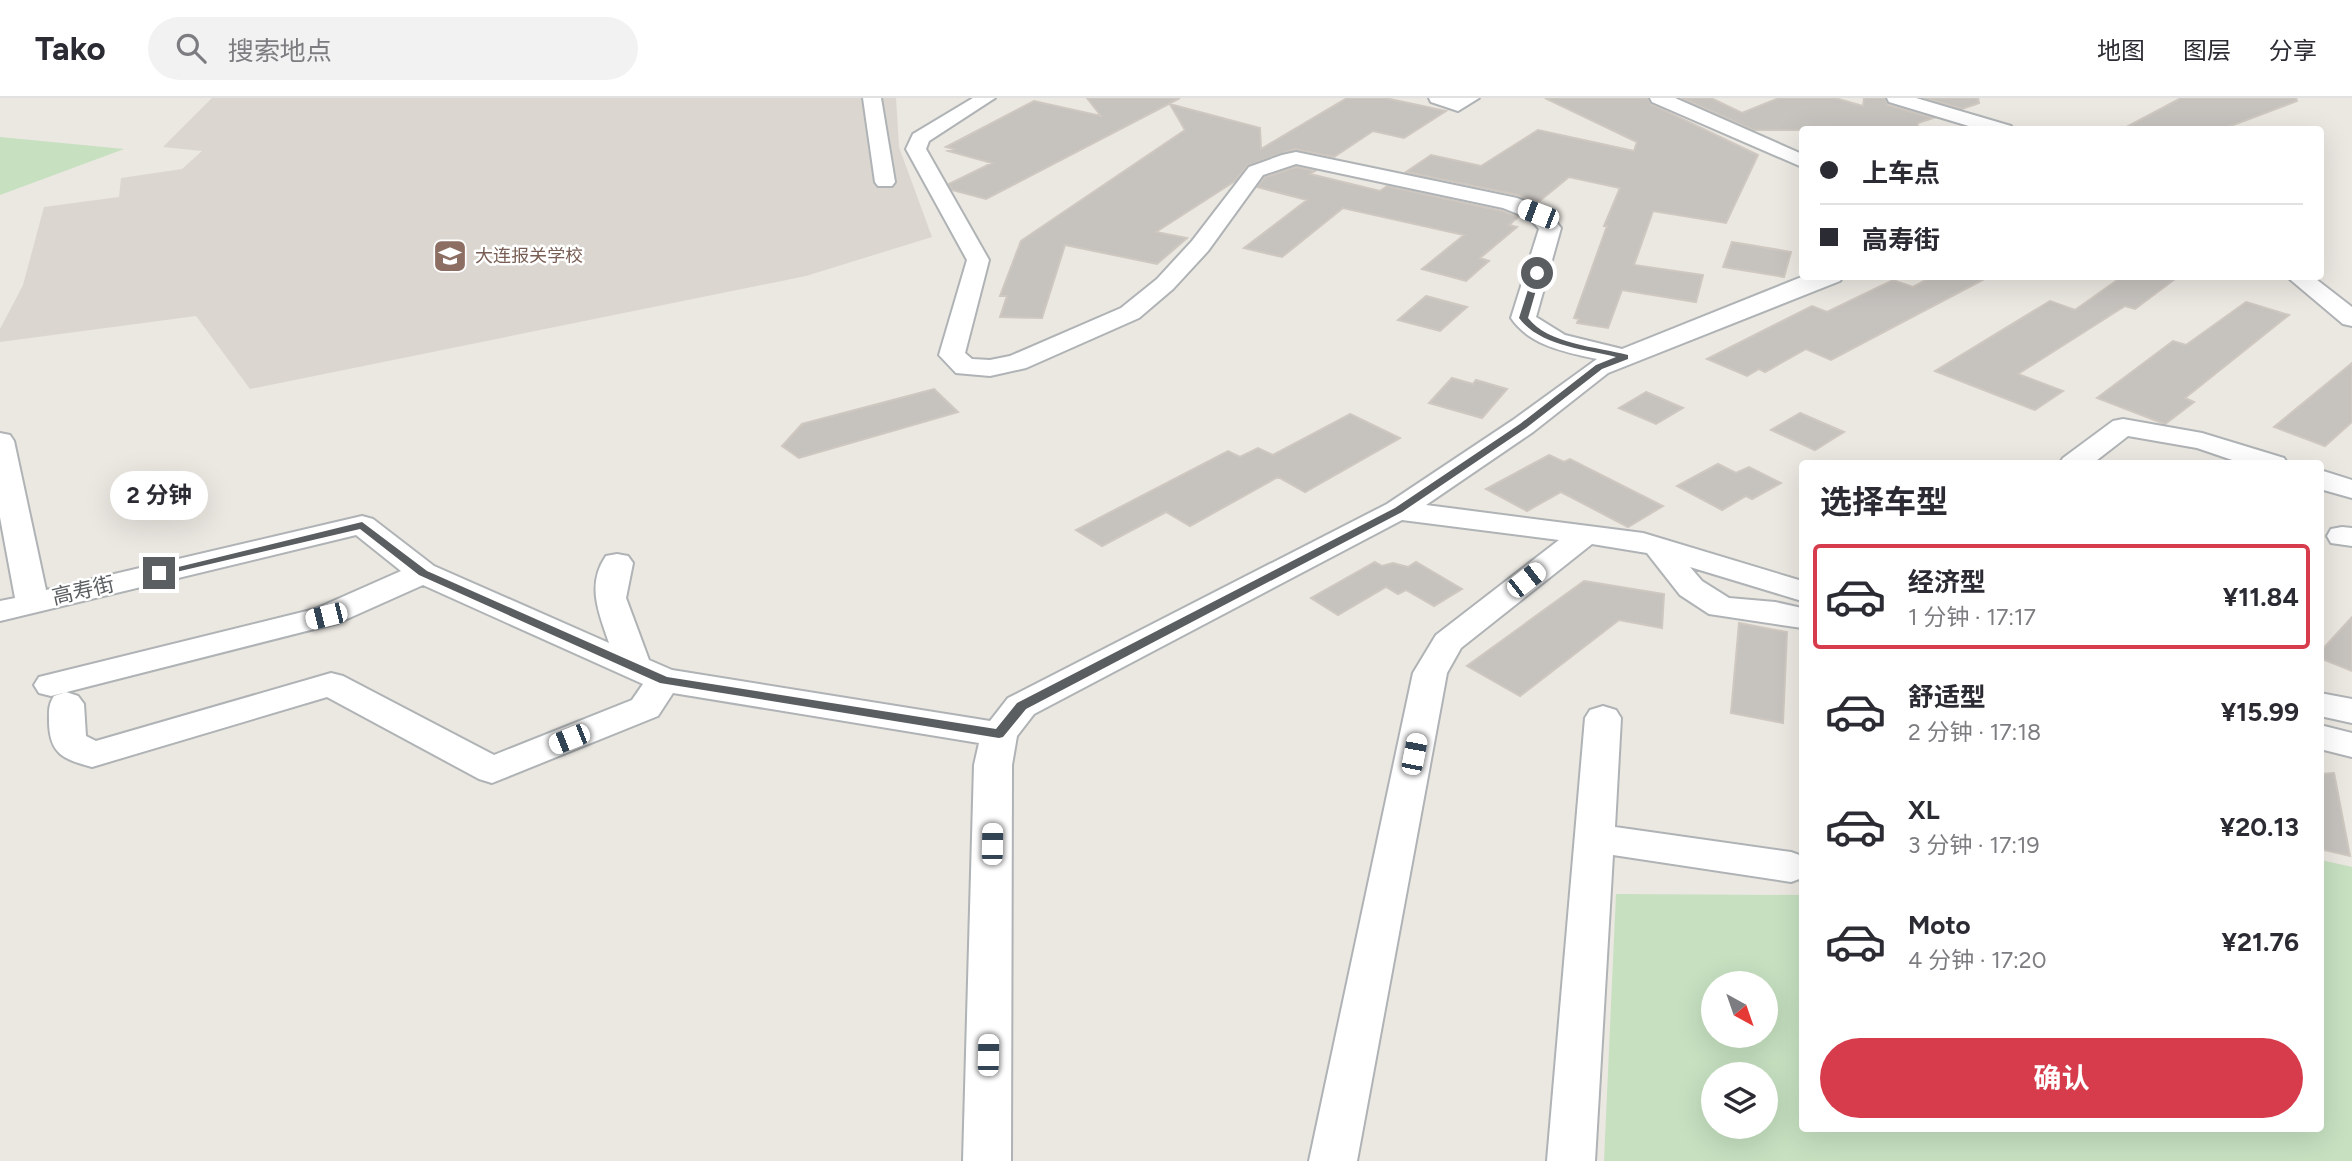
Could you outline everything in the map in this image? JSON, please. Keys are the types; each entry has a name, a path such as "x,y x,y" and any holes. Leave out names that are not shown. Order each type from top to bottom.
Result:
{"street":[{"path":"872,98 885,182"},
{"path":"984,98 920,138 915,149 978,260 952,355 965,367 990,368 1017,363 1130,313 1165,284 1200,246 1256,172 1296,158 1509,203 1538,214 1550,228 1523,318 1531,328 1557,340 1625,357"},
{"path":"1438,98 1458,105 1470,98"},
{"path":"1659,98 1799,160"},
{"path":"1896,98 1990,126"},
{"path":"986,1161 993,765 999,734 1021,706 1398,510 1523,426 1599,367 1818,280"},
{"path":"2302,280 2352,319"},
{"path":"2078,460 2123,427 2202,440 2262,460"},
{"path":"0,440 33,602"},
{"path":"2324,480 2352,489"},
{"path":"1398,510 1586,534 1658,547 1799,590"},
{"name":"高寿街","path":"0,611 362,526 423,573 649,673 999,734"},
{"path":"1333,1161 1430,673 1448,642 1586,534"},
{"path":"1658,547 1691,588 1721,607 1799,617"},
{"path":"423,573 326,616 58,695 68,742 92,755 331,684 492,769 645,708 649,673 610,598 617,563"},
{"path":"2324,705 2352,711"},
{"path":"1571,1161 1603,718"},
{"path":"2324,738 2352,745"},
{"path":"1595,838 1791,867"}],"shaded area":[{"name":"大连报关学校","path":"212,98 896,98 899,147 932,237 806,276 250,389 196,316 0,342 0,329 23,285 44,207 119,197 121,178 182,169 202,151 163,147"}],"green space":[{"path":"0,137 124,149 0,195"},
{"path":"2324,861 2352,867 2352,1161 1604,1161 1616,894 1799,895 1799,1132 2324,1132"}],"building":[{"path":"1087,98 1180,98 986,199 952,190 949,184 992,163 948,151 954,149 946,147 1034,101 1101,116"},
{"path":"1347,98 1385,98 1446,111 1404,138 1373,131 1334,157 1295,149 1248,165 1235,181 1156,232 1187,238 1157,264 1065,245 1042,318 1000,317 1007,296 1000,296 1021,241 1185,130 1170,104 1260,128 1261,149"},
{"path":"1545,98 1648,98 1651,104 1758,155 1726,223 1653,211 1634,265 1703,275 1696,302 1622,290 1608,328 1577,323 1579,319 1574,318 1607,226 1604,226 1620,188 1569,177 1537,203 1518,195 1406,172 1431,155 1481,166 1538,130 1634,151 1637,142"},
{"path":"1682,98 1711,98 1742,113 1779,98 1835,98 1863,106 1864,98 1885,98 1888,105 1933,118 1918,123 1918,126 1799,126 1799,130 1753,130"},
{"path":"1925,98 1978,98 1979,103 1962,109"},
{"path":"2181,98 2296,98 2297,101 2231,126 2128,126"},
{"path":"1296,167 1315,171 1310,174 1380,191 1387,186 1502,211 1518,217 1509,225 1517,227 1480,258 1489,261 1466,281 1422,269 1464,235 1343,208 1282,257 1244,248 1307,200 1257,187 1265,177"},
{"path":"1732,242 1791,252 1784,277 1723,267"},
{"path":"1893,280 1913,287 1926,280 1982,280 1831,360 1806,349 1765,372 1759,369 1747,376 1707,359 1812,306 1827,312"},
{"path":"2117,280 2174,280 2135,309 2125,306 2018,374 2063,391 2035,410 1935,371 2050,301 2075,310"},
{"path":"1426,296 1467,307 1440,331 1398,320"},
{"path":"2246,302 2289,315 2185,398 2194,402 2165,424 2097,398 2173,341 2186,345"},
{"path":"2352,363 2352,422 2325,446 2274,427"},
{"path":"1452,378 1473,384 1476,380 1507,389 1482,418 1429,403"},
{"path":"934,389 958,412 799,458 782,446 802,424"},
{"path":"1646,392 1683,408 1656,424 1619,408"},
{"path":"1800,413 1844,432 1815,450 1771,430"},
{"path":"1350,414 1400,438 1305,492 1278,477 1190,526 1166,512 1102,546 1076,530 1228,451 1240,457 1258,448 1273,455"},
{"path":"1549,455 1564,462 1570,459 1663,506 1628,527 1561,492 1527,511 1486,489"},
{"path":"1718,464 1736,473 1749,467 1781,483 1752,499 1746,496 1722,510 1677,486"},
{"path":"1375,562 1382,566 1393,563 1408,567 1416,562 1462,589 1434,606 1406,590 1398,594 1386,587 1338,615 1311,598"},
{"path":"1584,581 1664,594 1662,628 1619,620 1520,696 1467,666"},
{"path":"2352,617 2352,671 2324,660 2324,648"},
{"path":"1739,623 1787,632 1783,723 1731,713"},
{"path":"2334,773 2350,856 2324,850 2324,774"}],"place":[{"name":"大连报关学校","path":"450,256"}],"route":[{"path":"159,573 362,526 423,573 664,680 999,734 1021,706 1398,510 1523,426 1599,367 1625,357 1557,340 1531,328 1523,318 1537,273"}]}
